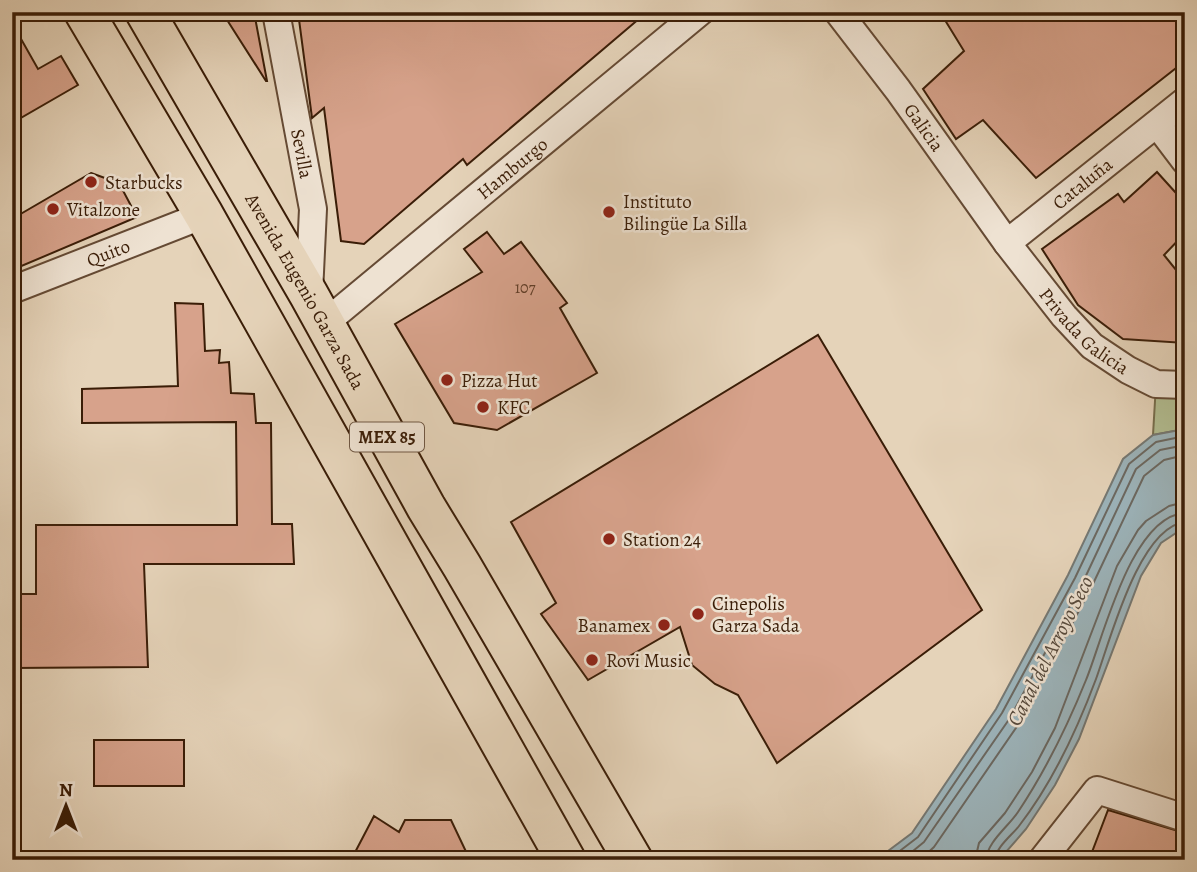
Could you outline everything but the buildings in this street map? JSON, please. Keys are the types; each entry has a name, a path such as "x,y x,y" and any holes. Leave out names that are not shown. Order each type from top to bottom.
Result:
{"highway":[{"name":"MEX 85","path":"84,12 204,215 566,860"},
{"name":"Avenida Eugenio Garza Sada","path":"145,12 317,309 426,507 633,860"}],"street":[{"name":"Sevilla","path":"276,12 313,209 317,309"},
{"name":"Hamburgo","path":"317,309 700,12"},
{"name":"Galicia","path":"838,12 898,90 1007,243"},
{"name":"Cataluña","path":"1007,243 1185,102"},
{"path":"1157,124 1185,161"},
{"name":"Quito","path":"12,290 204,215"},
{"name":"Privada Galicia","path":"1007,243 1064,316 1092,346 1128,370 1156,384 1185,385"},
{"path":"1042,860 1097,790 1185,818"}],"green space":[{"path":"1156,384 1185,385 1185,429 1153,435"}],"water":[{"name":"Canal del Arroyo Seco","path":"1185,429 1185,527 1161,543 1141,576 1079,739 1055,785 1026,829 999,860 876,860 912,833 996,709 1068,575 1123,459 1153,435"}],"place":[{"name":"Starbucks","path":"91,182"},
{"name":"Vitalzone","path":"53,209"},
{"name":"Instituto Bilingüe La Silla","path":"609,212"},
{"name":"Pizza Hut","path":"447,380"},
{"name":"KFC","path":"483,407"},
{"name":"Station 24","path":"609,539"},
{"name":"Cinepolis Garza Sada","path":"698,614"},
{"name":"Banamex","path":"664,625"},
{"name":"Rovi Music","path":"592,660"}]}
